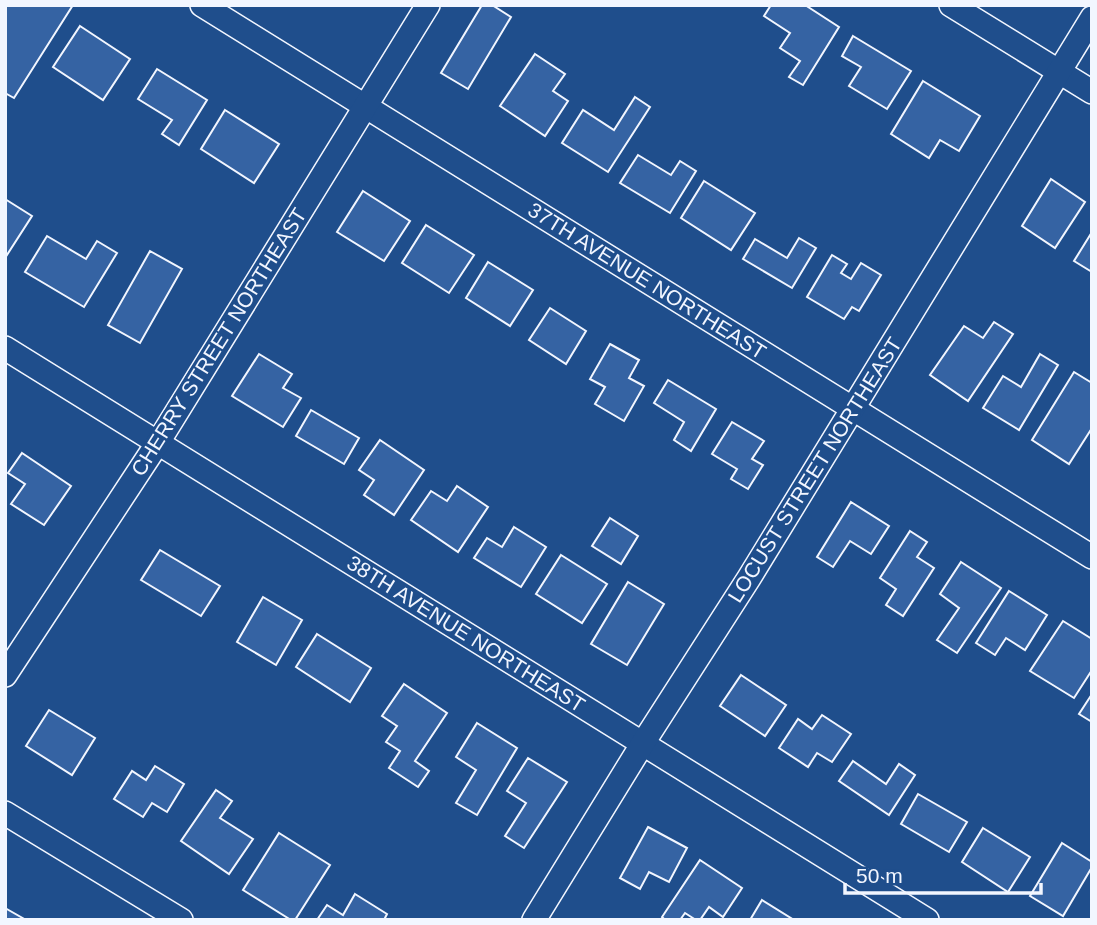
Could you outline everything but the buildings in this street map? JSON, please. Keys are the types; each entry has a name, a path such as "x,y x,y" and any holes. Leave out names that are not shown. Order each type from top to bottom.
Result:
{"street":[{"name":"37TH AVENUE NORTHEAST","path":"202,5 1092,557"},
{"name":"CHERRY STREET NORTHEAST","path":"5,675 157,444 428,5"},
{"path":"951,5 1092,92"},
{"name":"LOCUST STREET NORTHEAST","path":"534,920 749,578 1092,18"},
{"name":"38TH AVENUE NORTHEAST","path":"5,348 927,920"},
{"path":"5,813 181,920"}]}
